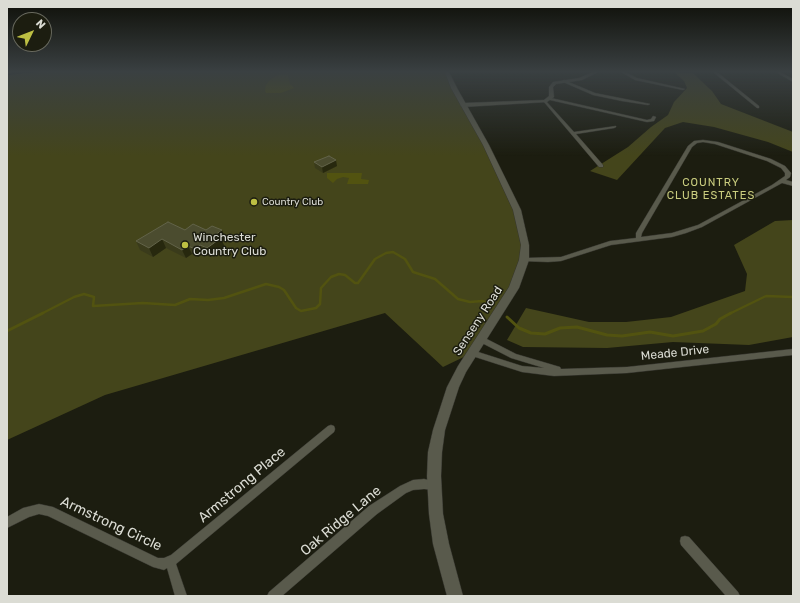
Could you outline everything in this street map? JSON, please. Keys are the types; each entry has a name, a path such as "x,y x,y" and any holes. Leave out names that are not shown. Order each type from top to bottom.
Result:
{"main road":[{"name":"Senseny Road","path":"455,596 441,544 436,514 434,485 435,452 439,430 453,387 472,353 514,288 524,260 525,240 517,210 486,145 461,100"}],"street":[{"path":"556,100 647,121 653,120 654,117"},
{"path":"623,100 648,104"},
{"path":"750,100 758,107"},
{"path":"463,105 545,101 601,166"},
{"path":"574,133 614,127"},
{"path":"524,260 542,261 561,259 599,246 672,235 695,228 782,181 787,177 788,173 783,167 774,162 716,143 703,141 696,142 690,146 638,233 639,239"},
{"path":"782,181 793,184"},
{"name":"Meade Drive","path":"481,339 498,349 531,362 571,372"},
{"name":"Meade Drive","path":"472,353 522,369 554,373 627,370 793,353"},
{"name":"Armstrong Place","path":"170,562 331,429"},
{"name":"Oak Ridge Lane","path":"273,596 374,510 403,489 413,485 434,485"},
{"name":"Armstrong Circle","path":"7,523 27,512 39,509 49,511 157,563 170,562 181,596"},
{"path":"685,541 734,596"}],"shaded area":[{"name":"Winchester Country Club","path":"7,100 462,100 481,136 523,231 518,280 472,353 443,367 385,313 105,395 7,440"},
{"path":"676,100 718,100 721,104 793,132 793,152 768,142 714,127 683,122 665,128 617,180 590,171 628,147 651,127 668,115"},
{"path":"327,173 362,173 361,179 369,180 368,184 347,184 349,178 343,177 337,179 333,183 327,178"},
{"path":"793,220 793,337 749,345 673,342 607,348 523,347 507,340 526,308 589,322 626,322 671,317 745,291 747,274 734,245 775,221"}],"building":[{"path":"329,156 336,160 322,167 314,162"},
{"path":"168,222 185,230 193,224 206,230 212,226 222,230 215,235 221,238 207,248 200,245 195,249 188,246 182,250 162,239 149,248 136,241"}],"waterway":[{"path":"41,314 74,297 84,294 94,297 93,306 143,303 175,305 190,299 208,300 224,298 266,284 279,287 284,290 296,308 301,311 316,308 320,304 321,288 331,277 339,274 345,275 355,283 358,283 375,259 386,253 393,252 405,259 413,272 435,279 458,299 470,302 482,301 489,304"},
{"path":"731,313 766,296 793,297"},
{"path":"507,317 519,328 531,333 545,334 560,328 577,327 607,335 622,336 650,332 673,336 703,331 731,313"},
{"path":"7,331 41,314"}],"place":[{"name":"Country Club","path":"254,202"},
{"name":"Winchester Country Club","path":"185,245"}],"district":[{"name":"COUNTRY CLUB ESTATES","path":"711,189"}]}
